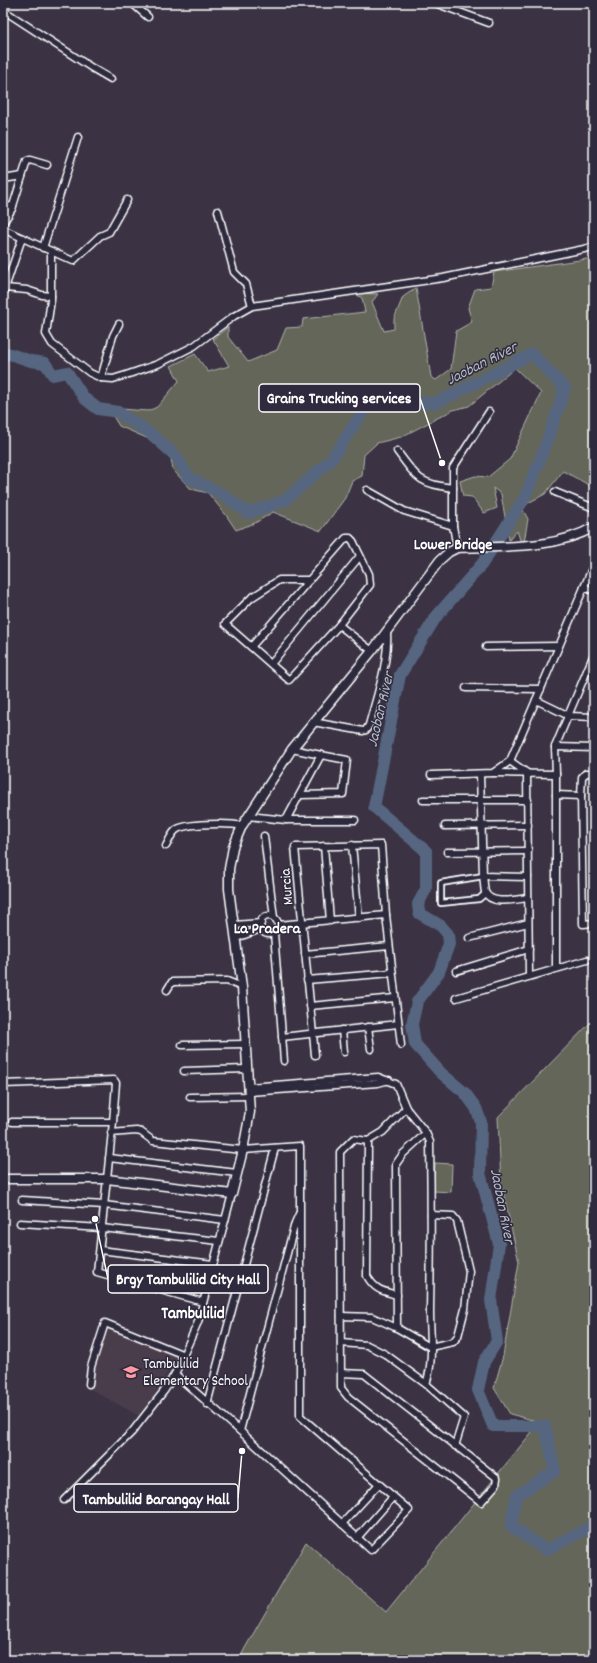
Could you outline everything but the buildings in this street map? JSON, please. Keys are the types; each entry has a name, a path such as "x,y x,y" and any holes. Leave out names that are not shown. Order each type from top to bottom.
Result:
{"street":[{"path":"132,3 148,17"},
{"path":"435,3 488,23"},
{"path":"3,10 111,79"},
{"path":"43,248 78,137"},
{"path":"3,223 13,206 28,160 48,165"},
{"path":"3,179 22,176"},
{"path":"3,229 73,261 100,236 109,232 126,200"},
{"path":"3,207 13,206"},
{"path":"218,210 234,272 246,284 252,306"},
{"path":"22,238 4,291 27,290 42,295 51,296"},
{"path":"51,251 51,296 46,334 52,344 90,373 101,378 113,379 158,364 194,346 234,316 252,306 443,278 594,247"},
{"path":"101,378 112,336 119,324"},
{"path":"457,548 453,526 453,468 489,412"},
{"path":"397,451 415,475 424,482 436,486 454,488"},
{"path":"367,490 404,511 453,526"},
{"path":"555,492 594,508"},
{"path":"64,1500 132,1432 164,1391 175,1374 198,1322 232,1194 243,1150 250,1112 242,987 228,889 228,870 233,847 242,826 292,749 372,651 440,560 449,552 457,548 548,543 580,536 594,528"},
{"path":"252,647 310,580 346,538 350,538 353,541 369,574 370,585 339,624 289,680 225,624 251,598 278,580 310,580"},
{"path":"271,664 360,556"},
{"path":"493,773 510,761 594,564"},
{"path":"584,587 594,591"},
{"path":"339,624 372,651"},
{"path":"313,722 363,732 366,730 369,725 385,664 388,644 388,630"},
{"path":"486,647 559,646"},
{"path":"556,968 555,747 594,654"},
{"path":"466,688 541,689"},
{"path":"536,700 569,716 594,717"},
{"path":"555,747 594,748"},
{"path":"292,749 346,760 343,794 300,795"},
{"path":"286,820 321,755"},
{"path":"510,761 527,773"},
{"path":"431,775 493,773 556,774"},
{"path":"527,773 529,976"},
{"path":"594,773 586,773 582,777 581,796 583,924 594,923"},
{"path":"480,774 483,876 486,893 490,898 498,900 528,898"},
{"path":"556,795 581,796"},
{"path":"423,800 528,800"},
{"path":"248,816 286,820 355,820"},
{"path":"166,846 174,831 182,827 224,824 242,826"},
{"path":"445,826 528,825"},
{"path":"264,836 274,918 278,925"},
{"path":"352,845 359,918"},
{"path":"330,921 324,846 381,845 389,946 401,1045"},
{"name":"Murcia","path":"315,1055 295,847 324,846"},
{"path":"447,852 482,853 528,851"},
{"path":"486,893 479,899 441,903 441,883 483,876 528,877"},
{"path":"278,925 302,924 386,915"},
{"path":"236,938 261,926 265,918 274,918"},
{"path":"469,938 528,923"},
{"path":"234,925 261,926"},
{"path":"278,925 274,932 284,1061"},
{"path":"261,926 266,933 274,932"},
{"path":"305,954 389,946"},
{"path":"456,971 528,949"},
{"path":"456,998 587,960"},
{"path":"307,980 392,973"},
{"path":"167,990 172,982 227,981 242,987"},
{"path":"310,1006 395,998"},
{"path":"282,1036 398,1024"},
{"path":"368,1027 371,1049"},
{"path":"342,1030 344,1052"},
{"path":"182,1046 246,1044"},
{"path":"184,1071 248,1069"},
{"path":"190,1097 378,1077 396,1084 406,1108 426,1133 430,1142 430,1347 429,1376 426,1384"},
{"path":"3,1084 114,1080 116,1083 97,1272 203,1302"},
{"path":"341,1373 364,1374 497,1478 496,1485 481,1502 348,1397 341,1388 340,1152 353,1139 368,1140 383,1132 406,1108"},
{"path":"12,1122 112,1122"},
{"path":"111,1134 136,1131 141,1132 153,1141 243,1150 300,1146 300,1416 378,1485 409,1510 370,1550 240,1430 207,1404 175,1374"},
{"path":"397,1328 396,1164 403,1154 426,1133"},
{"path":"368,1140 367,1276 372,1284 380,1290 397,1295"},
{"path":"207,1404 275,1148"},
{"path":"109,1158 237,1173"},
{"path":"3,1179 106,1179 232,1194"},
{"path":"22,1200 104,1206 225,1220"},
{"path":"240,1430 295,1223 300,1212"},
{"path":"341,1316 372,1317 397,1328 430,1347 453,1342 458,1336 465,1309 468,1271 457,1221 453,1216 431,1215"},
{"path":"20,1222 102,1228 219,1241"},
{"path":"100,1250 213,1264"},
{"path":"89,1384 91,1367 105,1323 184,1356"},
{"path":"341,1343 367,1345 385,1354 426,1384 464,1417 455,1446"},
{"path":"342,1524 378,1485"},
{"path":"357,1538 393,1497"}],"shaded area":[{"name":"Tambulilid Elementary School","path":"107,1328 177,1356 141,1417 89,1388"}],"green space":[{"path":"594,258 594,481 589,485 563,471 545,494 528,503 523,510 528,519 523,548 517,531 509,540 501,494 493,488 497,508 484,513 472,497 463,496 460,481 475,476 488,477 510,459 541,393 515,368 469,406 453,410 401,437 377,443 364,455 362,476 352,481 345,498 321,531 273,512 255,523 236,530 208,493 191,489 173,470 171,459 158,443 119,426 108,408 148,411 157,407 179,381 171,366 195,354 208,372 229,366 213,339 228,327 228,337 248,362 277,350 286,328 302,327 303,319 365,312 362,298 354,293 378,294 372,302 384,331 394,329 394,319 403,297 416,288 431,377 436,380 451,369 456,331 472,322 468,308 475,289 491,287 494,272"},
{"path":"594,1019 594,1660 239,1660 306,1542 386,1612 540,1422 510,1414 494,1388 503,1356 519,1262 501,1183 498,1117"},
{"path":"435,1163 452,1164 451,1192 434,1191"}],"waterway":[{"name":"Jaoban River","path":"3,357 7,353 31,361 45,363 53,375 67,372 84,398 98,409 118,412 150,433 177,457 188,477 222,494 248,513 284,501 331,460 369,402 436,403 532,354 565,388 547,442 525,497 482,564 436,617 400,675 374,807 426,851 426,889 418,904 419,913 441,926 448,934 449,944 439,972 417,1002 412,1024 415,1044 441,1073 465,1093 476,1108 481,1122 480,1173 499,1244 491,1300 497,1341 484,1362 478,1390 493,1426 545,1426 555,1471 516,1496 511,1526 546,1550 594,1525"}],"place":[{"name":"Grains Trucking services","path":"442,463"},
{"name":"Brgy Tambulilid City Hall","path":"95,1219"},
{"name":"Tambulilid Elementary School","path":"131,1372"},
{"name":"Tambulilid Barangay Hall","path":"242,1451"}],"district":[{"name":"Lower Bridge","path":"453,543"},
{"name":"La Pradera","path":"267,927"},
{"name":"Tambulilid","path":"193,1312"}]}
